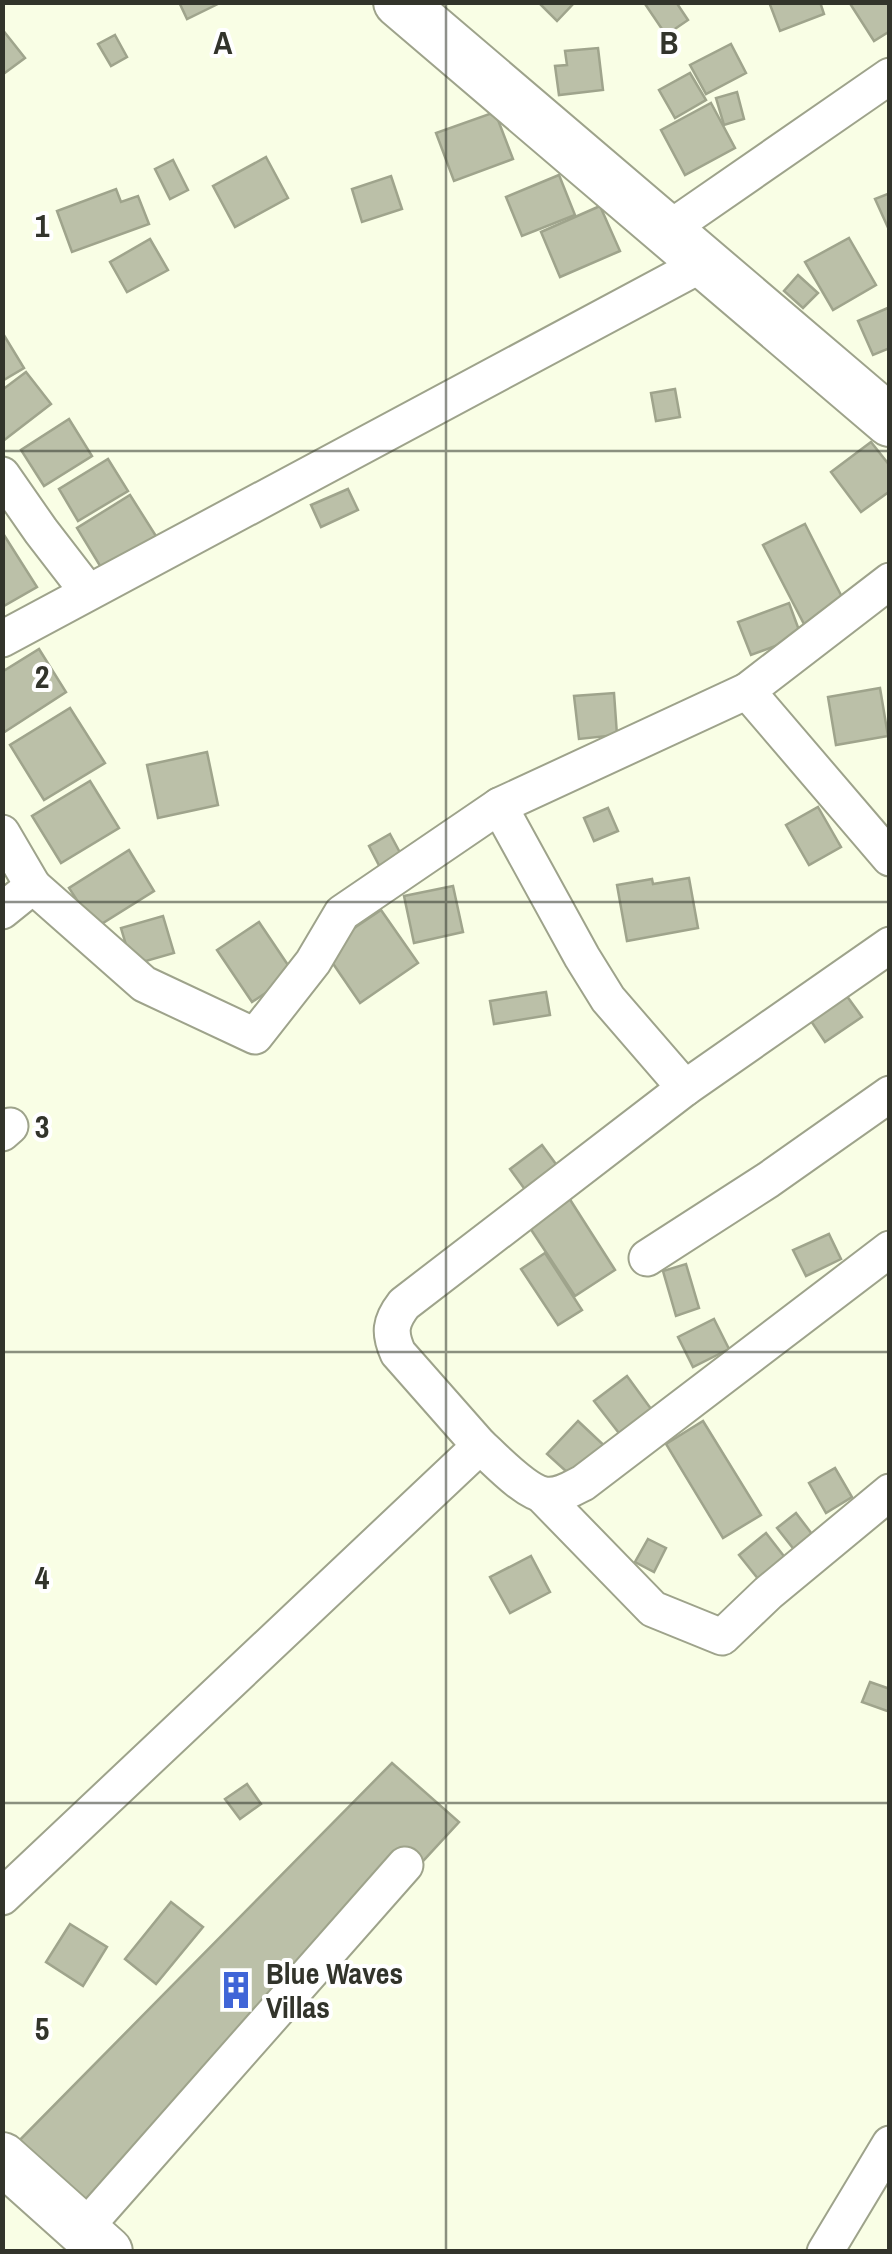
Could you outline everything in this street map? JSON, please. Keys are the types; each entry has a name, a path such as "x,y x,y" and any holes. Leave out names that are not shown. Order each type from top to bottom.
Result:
{"main road":[{"path":"399,2 890,422"},
{"path":"2,2158 94,2241"}],"street":[{"path":"666,230 890,76"},
{"path":"2,640 704,263"},
{"path":"2,475 88,592"},
{"path":"2,833 33,886 144,984 255,1036 312,962 342,914 499,806 747,691 890,581"},
{"path":"747,691 890,858"},
{"path":"499,806 608,999 684,1088"},
{"path":"2,911 33,886"},
{"path":"890,945 684,1088 404,1304 392,1319 390,1336 398,1353 480,1446 542,1495 652,1609 722,1638 768,1593 890,1492"},
{"path":"647,1258 768,1180 890,1094"},
{"path":"542,1495 559,1494 584,1483 890,1249"},
{"path":"2,1896 480,1446"},
{"path":"94,2241 405,1866"},
{"path":"825,2252 890,2144"}],"building":[{"path":"179,2 222,2 187,19"},
{"path":"538,2 575,2 557,21"},
{"path":"647,2 676,2 688,20 666,35"},
{"path":"769,2 820,2 824,14 780,31"},
{"path":"849,2 890,2 890,31 874,41"},
{"path":"2,29 25,58 2,75"},
{"path":"115,35 127,57 111,66 98,44"},
{"path":"731,44 746,73 706,94 690,65"},
{"path":"598,48 603,90 559,95 555,66 567,65 565,51"},
{"path":"690,73 706,100 675,118 659,90"},
{"path":"737,92 744,119 724,125 716,98"},
{"path":"711,103 735,148 685,175 661,130"},
{"path":"495,112 513,159 454,181 436,133"},
{"path":"266,157 288,198 235,227 213,186"},
{"path":"173,160 188,190 170,199 155,169"},
{"path":"559,175 575,215 522,236 506,197"},
{"path":"391,176 402,209 362,222 352,189"},
{"path":"116,189 121,202 138,196 149,224 72,252 57,211"},
{"path":"890,193 890,232 875,199"},
{"path":"600,206 620,251 560,277 541,232"},
{"path":"849,238 876,285 833,310 805,262"},
{"path":"150,239 168,270 127,292 110,262"},
{"path":"798,275 818,293 803,308 784,291"},
{"path":"890,307 890,348 873,355 858,321"},
{"path":"2,332 24,368 2,381"},
{"path":"26,372 51,404 3,441 2,390"},
{"path":"675,389 680,417 656,421 651,393"},
{"path":"69,419 92,456 44,486 21,450"},
{"path":"871,442 890,466 890,491 861,512 831,472"},
{"path":"108,459 128,491 78,521 59,489"},
{"path":"348,489 358,510 321,527 311,505"},
{"path":"130,495 156,536 102,569 77,528"},
{"path":"805,524 845,603 804,624 763,545"},
{"path":"2,536 37,587 2,607"},
{"path":"789,603 810,660 778,645 751,655 738,622"},
{"path":"39,649 66,692 3,733 2,672"},
{"path":"880,688 888,736 836,745 828,697"},
{"path":"614,693 617,735 579,739 574,696"},
{"path":"70,708 105,763 44,800 10,745"},
{"path":"207,752 218,805 158,818 147,765"},
{"path":"90,781 119,828 61,863 32,816"},
{"path":"818,807 841,847 809,865 786,825"},
{"path":"608,808 618,831 594,841 584,818"},
{"path":"390,834 405,862 383,873 369,846"},
{"path":"129,850 154,891 95,928 69,888"},
{"path":"689,878 698,928 627,941 617,885"},
{"path":"453,886 463,932 414,943 404,896"},
{"path":"381,910 418,963 360,1003 323,949"},
{"path":"163,916 174,953 132,965 121,928"},
{"path":"259,922 294,974 252,1002 217,950"},
{"path":"841,988 862,1017 825,1042 805,1012"},
{"path":"546,992 550,1015 494,1024 490,1001"},
{"path":"542,1145 561,1171 529,1195 510,1169"},
{"path":"569,1198 615,1270 575,1296 528,1225"},
{"path":"829,1234 841,1259 806,1276 793,1250"},
{"path":"545,1253 582,1310 558,1325 521,1269"},
{"path":"686,1264 699,1308 676,1316 663,1271"},
{"path":"714,1319 729,1349 693,1367 678,1337"},
{"path":"627,1376 654,1413 622,1437 594,1401"},
{"path":"578,1421 610,1451 579,1483 547,1454"},
{"path":"703,1421 761,1515 723,1538 666,1444"},
{"path":"835,1468 852,1497 826,1513 809,1483"},
{"path":"796,1513 815,1538 796,1552 777,1528"},
{"path":"766,1533 790,1564 763,1585 739,1555"},
{"path":"648,1539 666,1548 654,1572 635,1562"},
{"path":"531,1556 550,1592 510,1613 490,1577"},
{"path":"870,1682 890,1689 890,1712 862,1702"},
{"name":"Blue Waves Villas","path":"392,1763 459,1822 82,2231 2,2158"},
{"path":"247,1784 261,1804 240,1819 225,1799"},
{"path":"171,1902 203,1927 156,1984 125,1959"},
{"path":"70,1924 107,1947 83,1986 46,1962"}],"place":[{"name":"Blue Waves Villas","path":"236,1990"}]}
